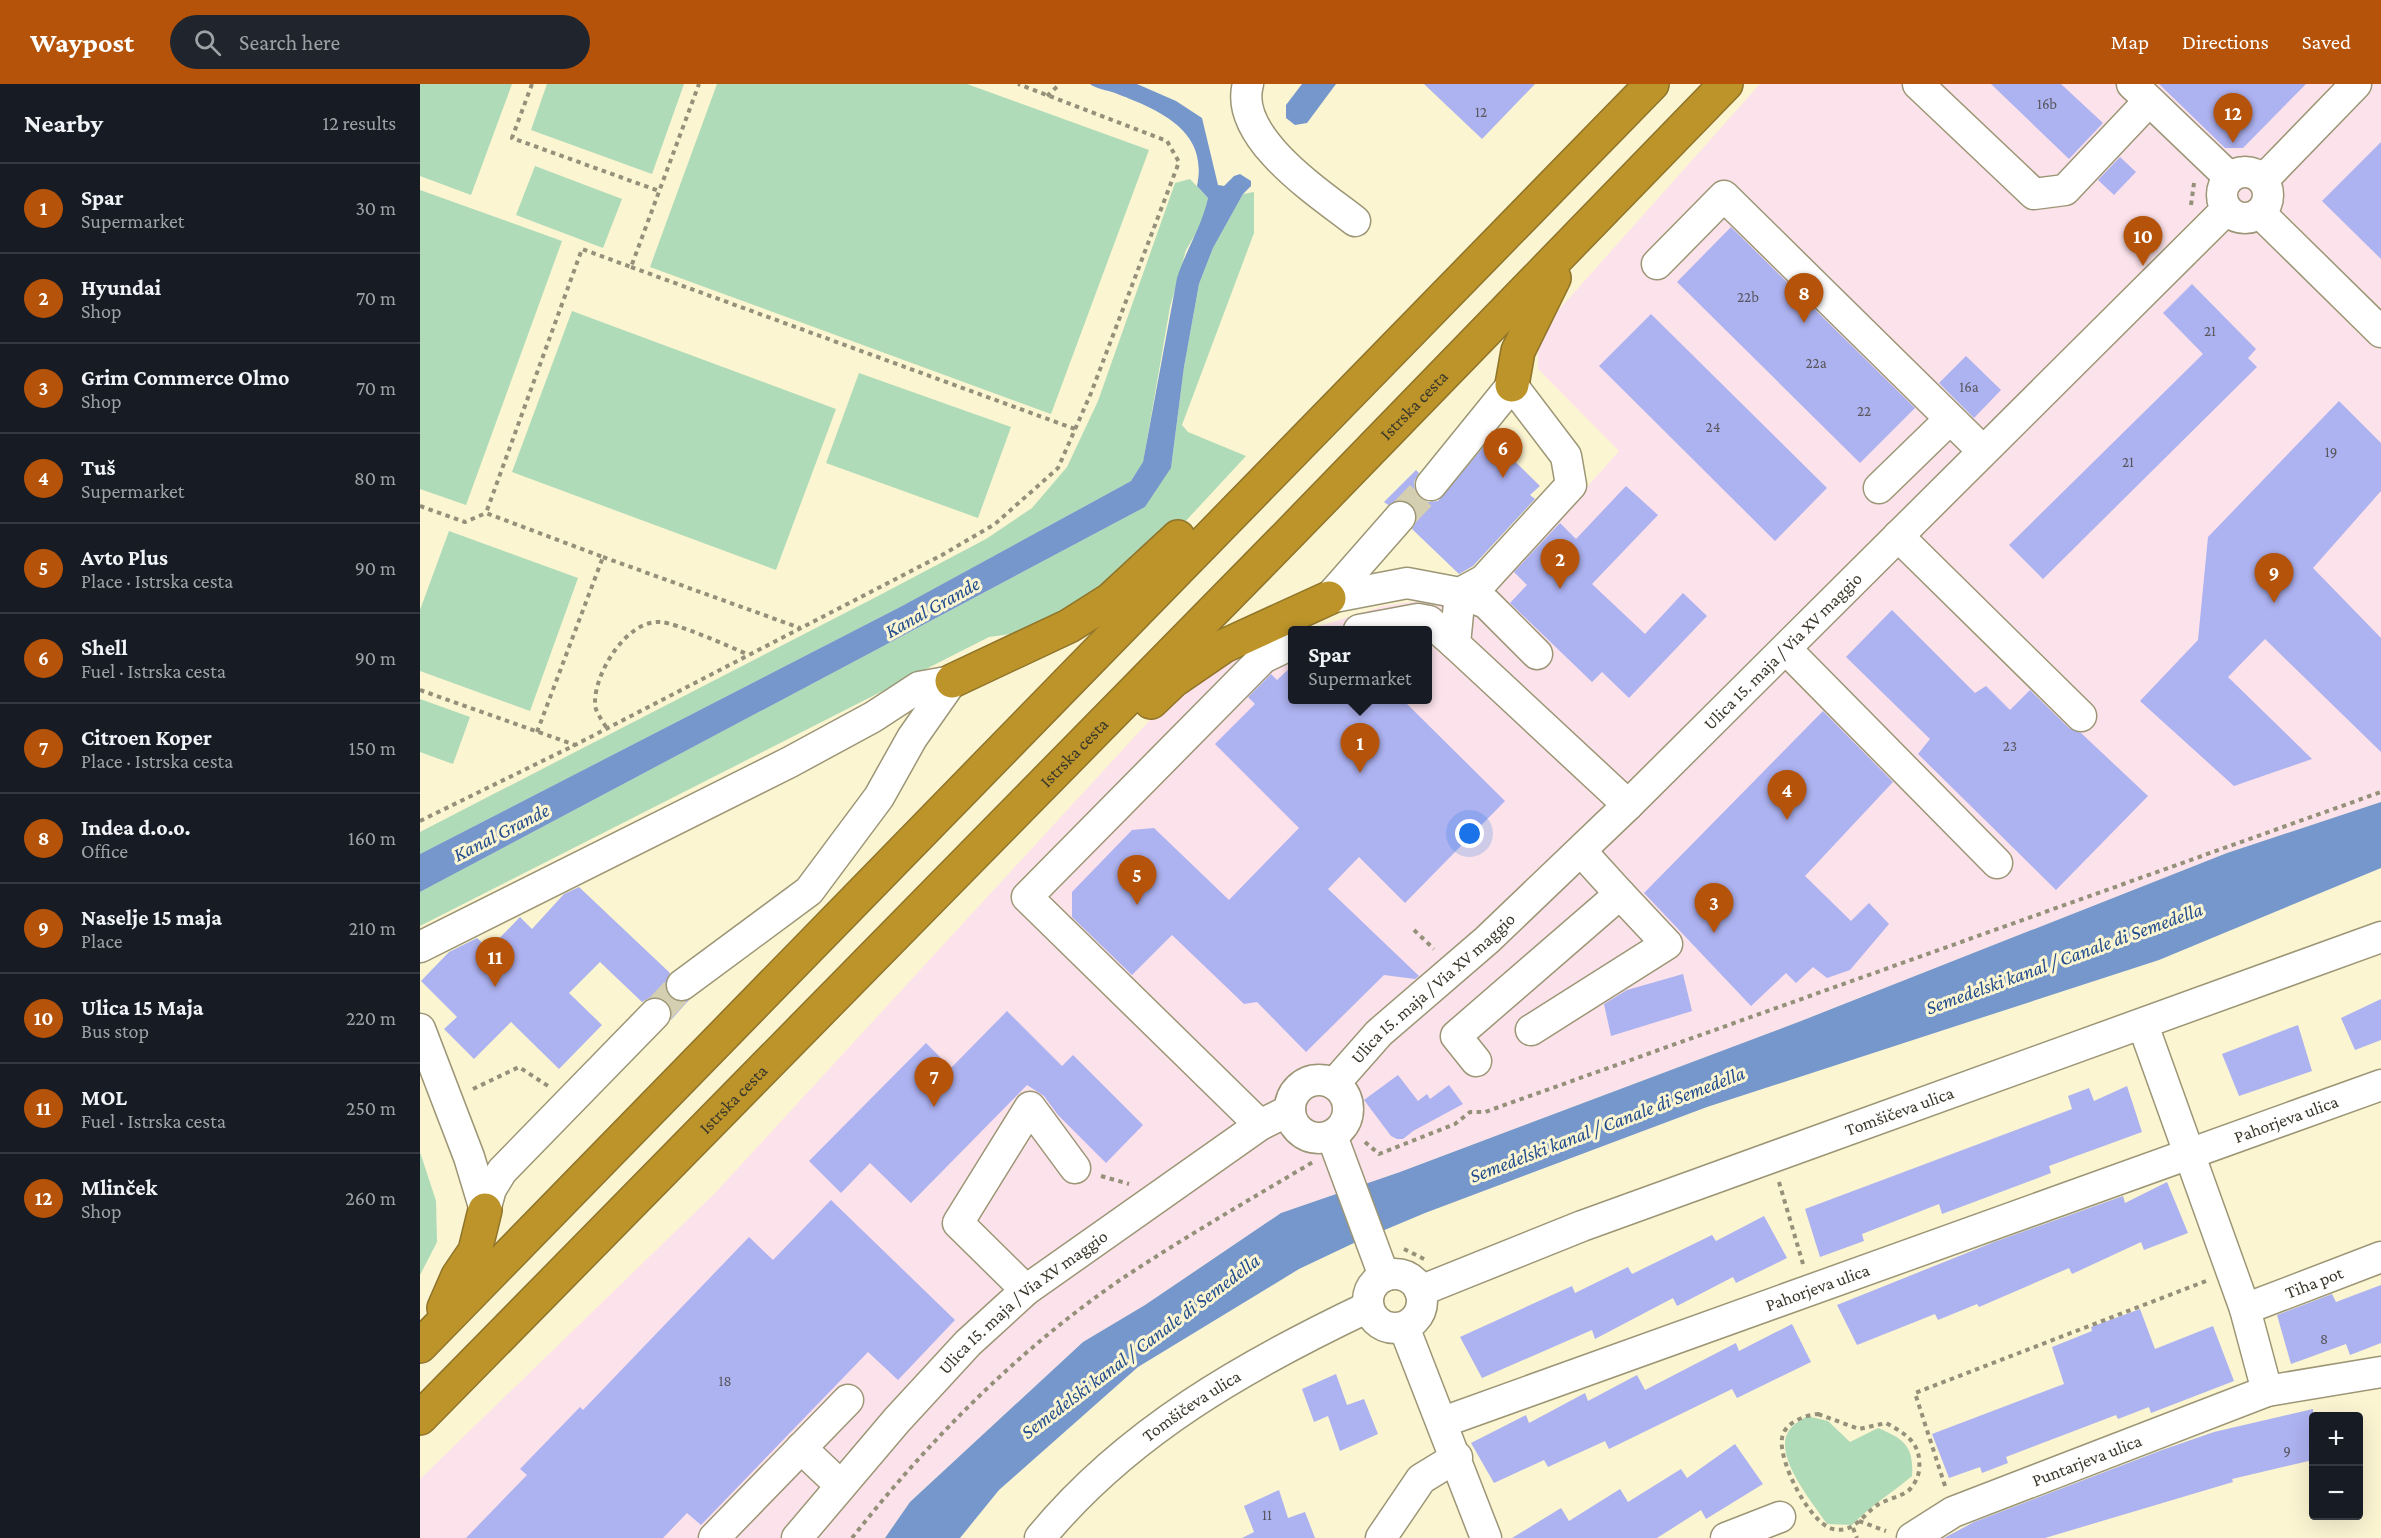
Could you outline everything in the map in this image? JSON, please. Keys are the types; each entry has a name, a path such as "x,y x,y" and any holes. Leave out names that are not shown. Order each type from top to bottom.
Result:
{"highway":[{"path":"426,1340 1653,84"},
{"name":"Istrska cesta","path":"420,1419 1576,240 1726,84"},
{"path":"1512,385 1518,351 1529,324 1576,240"},
{"path":"952,681 1069,626 1110,600 1203,513 1244,502"},
{"path":"1064,763 1126,726 1173,681 1224,646 1329,598"},
{"path":"426,1340 458,1275 475,1251 485,1210"}],"street":[{"path":"1248,84 1247,114 1266,144 1306,182 1355,221"},
{"path":"1918,84 2034,194 2065,190 2141,93 2229,177"},
{"path":"2263,180 2356,84"},
{"path":"2247,171 2263,180 2268,197 2260,213 2254,217 2239,218 2226,210 2221,193 2229,177 2247,171"},
{"path":"1657,264 1724,196 1983,452"},
{"name":"Ulica 15. maja / Via XV maggio","path":"1334,1084 1378,1033 1487,940 1628,805 2226,210"},
{"path":"2260,213 2381,332"},
{"path":"1431,485 1512,385 1566,456 1571,485 1484,580 1461,593"},
{"path":"1879,488 1950,418"},
{"path":"1329,598 1400,517"},
{"path":"1898,537 2081,716"},
{"path":"1329,598 1407,583 1461,593 1486,603 1538,654"},
{"path":"1455,644 1461,593"},
{"path":"1382,626 1418,619 1429,621 1628,805"},
{"path":"1260,1125 1027,897 1263,658 1288,646"},
{"path":"1786,649 1997,863"},
{"path":"420,946 790,762 873,717 919,687 952,681"},
{"path":"682,985 809,891 879,797 912,738 952,681"},
{"path":"1530,1030 1667,944 1581,851"},
{"path":"1476,1062 1456,1036 1620,894"},
{"name":"Tomšičeva ulica","path":"1420,1291 1582,1226 2143,1025 2381,937"},
{"path":"485,1210 491,1189 502,1171 655,1014"},
{"path":"2143,1025 2192,1155 2245,1309 2267,1391"},
{"path":"420,1029 469,1157 485,1210"},
{"path":"1337,1150 1348,1111 1341,1091 1334,1084 1314,1080 1304,1084 1296,1091 1290,1110 1292,1119 1304,1134 1322,1138 1337,1150 1385,1243 1384,1276"},
{"name":"Pahorjeva ulica","path":"1443,1422 2192,1155 2381,1085"},
{"path":"1026,1290 958,1223 1030,1107 1075,1168"},
{"name":"Ulica 15. maja / Via XV maggio","path":"797,1538 840,1485 968,1343 1026,1290 1260,1125 1290,1110"},
{"name":"Tiha pot","path":"2245,1309 2381,1257"},
{"path":"1384,1276 1405,1276 1414,1282 1420,1291 1422,1299 1418,1316 1404,1327 1395,1329 1377,1323 1368,1307 1370,1289 1384,1276"},
{"name":"Tomšičeva ulica","path":"1041,1538 1077,1496 1170,1417 1229,1379 1308,1335 1368,1307"},
{"path":"1404,1327 1457,1457 1486,1538"},
{"name":"Puntarjeva ulica","path":"1904,1536 1953,1512 2267,1391 2381,1372"},
{"path":"714,1538 848,1400"},
{"path":"801,1448 840,1485"},
{"path":"1381,1538 1421,1479 1457,1457"},
{"path":"1726,1538 1780,1517"}],"path":[{"path":"532,84 512,138 659,191"},
{"path":"631,267 699,84"},
{"path":"420,821 575,745 995,524 1058,468 1179,162 1167,141 1017,84"},
{"path":"1047,96 1060,84"},
{"path":"486,513 582,249 1075,429"},
{"path":"420,506 465,522 486,513 800,628"},
{"path":"537,732 603,556"},
{"path":"606,727 594,704 598,684 610,659 627,638 645,622 662,622 748,654"},
{"path":"420,690 575,745"},
{"path":"852,1538 889,1491 977,1398 1061,1325 1122,1279 1223,1215 1337,1150 1361,1139 1379,1154 1455,1124 1466,1114 1485,1112 2381,792"},
{"path":"1414,930 1437,951"},
{"path":"448,1101 519,1067 550,1087 558,1079"},
{"path":"1772,1158 1811,1291"},
{"path":"1075,1168 1162,1194"},
{"path":"1385,1243 1426,1259"},
{"path":"1953,1512 1915,1393 2232,1271"},
{"path":"1818,1414 1859,1429 1886,1423 1911,1440 1921,1456 1918,1477 1910,1490 1880,1503 1859,1521 1853,1528 1834,1530 1823,1526 1811,1514 1782,1450 1782,1436 1805,1415 1818,1414"},
{"path":"1859,1521 1904,1536"},
{"path":"1853,1528 1857,1538"}],"shaded area":[{"path":"1760,84 2381,84 2381,802 2227,853 1801,1021 1400,1172 1281,1213 1145,1305 1083,1342 910,1502 885,1538 420,1538 420,1479 715,1193 1150,720 1207,670 1288,637 1288,704 1432,704 1432,626 1320,626 1383,606 1425,600 1474,614 1619,451 1538,369 1538,333"}],"green space":[{"path":"420,84 512,84 471,195 420,176"},
{"path":"547,84 684,84 652,174 531,130"},
{"path":"717,84 967,84 1149,150 1051,414 650,267"},
{"path":"535,166 622,199 603,248 516,215"},
{"path":"1190,179 1208,198 1202,223 1186,250 1170,307 1143,463 1131,481 902,606 420,854 420,832 986,539 1032,508 1067,467 1098,401 1175,183"},
{"path":"420,190 562,241 466,505 420,489"},
{"path":"1254,192 1254,233 1182,425 1188,432 1246,456 1157,552 1033,631 989,637 420,926 420,892 1145,507 1171,468 1184,367 1199,284 1213,248 1243,194"},
{"path":"572,311 836,409 776,570 512,472"},
{"path":"859,373 1011,427 978,518 826,463"},
{"path":"449,531 578,578 530,711 420,671 420,610"},
{"path":"420,699 470,717 453,764 420,752"},
{"path":"420,1152 436,1201 437,1242 420,1275"},
{"path":"1807,1416 1828,1421 1850,1442 1878,1428 1895,1436 1906,1445 1909,1451 1912,1476 1852,1525 1827,1524 1796,1477 1785,1450 1786,1438 1791,1428"}],"water":[{"name":"Kanal Grande","path":"1090,84 1137,84 1176,101 1202,118 1218,185 1224,186 1234,176 1240,174 1251,181 1251,186 1243,194 1213,248 1199,284 1184,367 1171,468 1145,507 420,892 420,854 902,606 1131,481 1143,462 1177,278 1208,198 1197,186 1199,167 1195,150 1188,136 1177,125 1148,107"},
{"path":"1302,84 1336,84 1307,123 1295,125 1286,118 1286,105"},
{"name":"Semedelski kanal / Canale di Semedella","path":"2381,802 2381,868 2159,960 1707,1107 1425,1213 1356,1242 1299,1269 1138,1367 999,1490 960,1538 885,1538 910,1502 1083,1342 1145,1305 1281,1213 1400,1172 1801,1021 2227,853"}],"building":[{"path":"1424,84 1535,84 1482,139"},
{"path":"1991,84 2061,84 2103,123 2069,159"},
{"path":"2159,84 2306,84 2243,148 2225,148"},
{"path":"2381,142 2381,259 2322,201"},
{"path":"2120,157 2136,172 2114,195 2098,180"},
{"path":"1731,227 1915,408 1860,463 1677,282"},
{"path":"2192,284 2256,349 2248,358 2257,367 2043,579 2009,545 2203,354 2163,313"},
{"path":"1651,314 1827,488 1775,541 1599,366"},
{"path":"1966,356 2001,390 1974,418 1939,383"},
{"path":"2339,401 2381,443 2381,491 2313,568 2381,638 2381,752 2265,639 2228,677 2312,759 2234,786 2140,701 2198,640 2208,537"},
{"path":"1491,438 1540,486 1530,495 1535,499 1473,566 1459,574 1412,529 1417,520 1412,504 1403,500 1388,505 1384,502 1416,470 1419,473 1414,482 1415,492 1428,502 1438,501"},
{"path":"1626,486 1658,515 1592,584 1645,634 1683,593 1707,616 1629,698 1602,672 1592,682 1510,603 1527,585 1514,572 1560,523 1576,539"},
{"path":"1892,610 1975,693 1986,686 2010,710 2030,690 2069,728 2081,733 2148,796 2056,890 1918,754 1930,739 1846,657"},
{"path":"1288,670 1288,704 1407,704 1505,801 1405,903 1359,857 1328,889 1419,976 1415,979 1384,975 1306,1052 1257,1002 1244,1004 1172,935 1132,975 1072,917 1072,892 1132,830 1154,828 1229,900 1299,828 1215,744 1255,704 1248,697 1271,674 1277,680"},
{"path":"1823,711 1893,782 1805,876 1851,921 1869,903 1889,924 1850,970 1827,978 1813,967 1796,983 1786,973 1751,1006 1644,893"},
{"path":"579,887 670,973 665,986 669,996 676,1001 689,1000 671,1020 672,1010 667,1001 651,997 642,1002 600,962 569,993 602,1025 559,1069 511,1022 474,1059 444,1029 457,1017 421,981 449,952 477,938 489,949 520,917 532,929 564,894"},
{"path":"1683,974 1692,1011 1611,1036 1604,1004 1627,990"},
{"path":"2381,999 2381,1040 2355,1050 2341,1018"},
{"path":"1007,1011 1062,1066 1073,1055 1143,1125 1106,1163 1058,1115 1044,1096 1027,1085 911,1203 870,1163 841,1193 809,1161 926,1043 951,1068"},
{"path":"2298,1025 2312,1071 2239,1096 2222,1054"},
{"path":"1398,1075 1418,1101 1427,1094 1430,1099 1449,1085 1463,1104 1413,1131 1403,1139 1397,1139 1391,1136 1364,1100"},
{"path":"2127,1086 2142,1132 2049,1166 2051,1173 1942,1214 1939,1204 1862,1234 1864,1241 1820,1257 1805,1209 2072,1109 2068,1096 2089,1088 2094,1101"},
{"path":"2167,1182 2188,1233 2144,1250 2141,1242 2072,1274 2069,1268 1979,1307 1977,1304 1938,1320 1935,1314 1857,1345 1837,1305 1994,1242 2123,1196 2125,1203"},
{"path":"831,1200 955,1320 898,1380 868,1352 701,1525 687,1513 663,1538 466,1538 527,1475 520,1469 580,1407 583,1410 749,1237 773,1260"},
{"path":"1764,1216 1787,1258 1736,1283 1733,1277 1677,1306 1673,1298 1595,1339 1592,1330 1482,1378 1460,1337 1572,1286 1575,1293 1628,1267 1632,1274 1712,1235 1716,1241"},
{"path":"2381,1285 2381,1343 2350,1355 2346,1344 2291,1364 2277,1315 2332,1294 2336,1302"},
{"path":"2140,1309 2155,1349 2213,1326 2234,1381 2151,1413 2149,1407 2118,1419 2116,1415 2006,1457 2008,1463 1982,1473 1980,1467 1949,1478 1932,1434 2064,1384 2052,1347 2092,1331 2091,1327"},
{"path":"1792,1324 1811,1362 1737,1398 1732,1389 1609,1449 1605,1441 1548,1467 1544,1460 1494,1483 1471,1443 1526,1415 1529,1423 1585,1393 1588,1401 1637,1375 1645,1390 1736,1343 1739,1351"},
{"path":"1336,1374 1347,1405 1364,1399 1378,1434 1340,1451 1328,1416 1314,1422 1302,1389"},
{"path":"2313,1409 2313,1412 2309,1412 2309,1461 2232,1479 2233,1482 2045,1538 1944,1538 1974,1522 2214,1432"},
{"path":"1735,1444 1763,1484 1706,1519 1701,1510 1657,1538 1512,1538 1561,1508 1569,1521 1620,1489 1628,1502 1681,1469 1687,1478"},
{"path":"1279,1490 1288,1518 1305,1512 1315,1538 1242,1538 1254,1532 1244,1506"}],"tunnel":[{"path":"1400,517 1431,485"},
{"path":"655,1014 682,985"}],"place":[{"name":"Mlinček","path":"2233,143"},
{"name":"Ulica 15 Maja","path":"2143,266"},
{"name":"Indea d.o.o.","path":"1804,323"},
{"name":"Shell","path":"1503,478"},
{"name":"Hyundai","path":"1560,589"},
{"name":"Naselje 15 maja","path":"2274,603"},
{"name":"Spar","path":"1360,773"},
{"name":"Tuš","path":"1787,820"},
{"name":"Avto Plus","path":"1137,905"},
{"name":"Grim Commerce Olmo","path":"1714,933"},
{"name":"MOL","path":"495,987"},
{"name":"Citroen Koper","path":"934,1107"}]}
